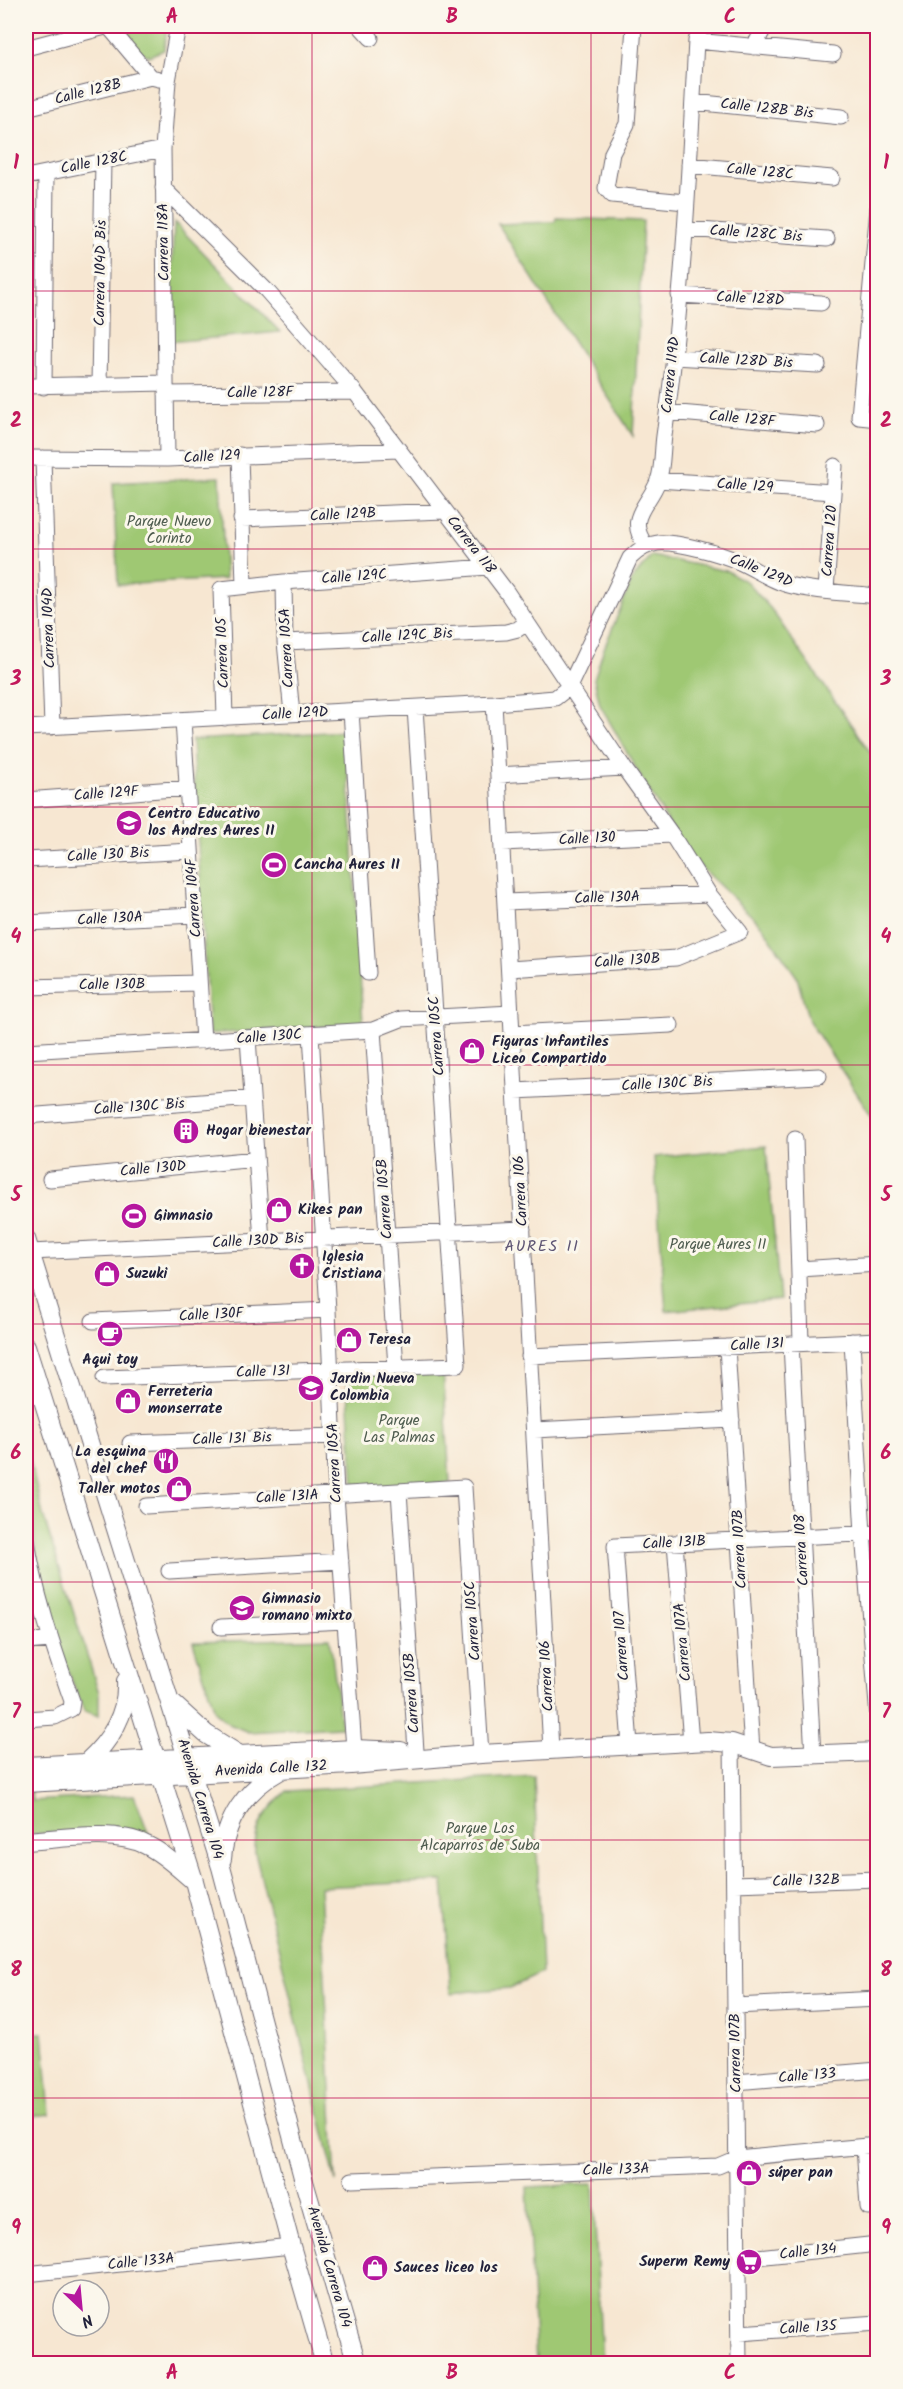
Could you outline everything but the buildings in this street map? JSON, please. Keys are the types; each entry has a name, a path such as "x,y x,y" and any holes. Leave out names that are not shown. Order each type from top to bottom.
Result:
{"main road":[{"name":"Avenida Carrera 104","path":"28,1245 221,1867 305,2185 357,2364"},
{"name":"Avenida Carrera 104","path":"26,1346 194,1881 291,2246 325,2364"},
{"path":"87,1762 99,1750 118,1722 127,1686 126,1667"},
{"path":"170,1700 206,1734 238,1754"},
{"name":"Avenida Calle 132","path":"26,1783 157,1767 190,1765 285,1768 715,1741 732,1743 771,1756 878,1752"},
{"name":"Avenida Calle 132","path":"190,1765 238,1754 354,1749 481,1754"},
{"name":"Avenida Calle 132","path":"26,1766 87,1762 157,1767"},
{"path":"221,1867 223,1843 231,1819 240,1803 268,1777 285,1768"},
{"path":"26,1841 125,1838 148,1845 194,1881"}],"street":[{"path":"26,48 108,26 151,77 168,81"},
{"name":"Carrera 118A","path":"167,459 163,149 168,81 178,26"},
{"path":"360,26 371,38"},
{"path":"633,26 627,124 612,153 606,188 612,195 686,202"},
{"name":"Carrera 119D","path":"646,546 636,525 658,480 668,412 685,228 696,41 701,26"},
{"path":"754,47 765,26"},
{"path":"696,41 834,54"},
{"name":"Calle 128B","path":"26,108 151,77"},
{"name":"Calle 128B Bis","path":"693,102 841,117"},
{"name":"Calle 128C","path":"26,177 163,149"},
{"name":"Carrera 104D Bis","path":"99,385 103,161"},
{"name":"Calle 128C","path":"688,165 832,178"},
{"path":"44,387 46,173"},
{"name":"Carrera 118","path":"163,188 267,291 355,392 488,567 527,622 566,691 672,835 709,894 740,932"},
{"path":"877,208 859,417 878,419"},
{"name":"Calle 128C Bis","path":"685,228 827,238"},
{"name":"Calle 128D","path":"679,295 821,303"},
{"name":"Calle 128D Bis","path":"674,357 818,365"},
{"name":"Calle 128F","path":"26,386 99,385 166,389 355,392"},
{"name":"Calle 128F","path":"668,412 817,425"},
{"name":"Calle 129","path":"26,458 167,459 398,450"},
{"path":"240,455 244,585"},
{"name":"Carrera 104D","path":"43,458 52,727"},
{"name":"Carrera 120","path":"826,590 835,466"},
{"name":"Calle 129","path":"658,480 833,492"},
{"name":"Calle 129B","path":"241,519 444,511"},
{"name":"Calle 129D","path":"646,546 667,543 711,553 738,561 785,584 878,596"},
{"path":"566,691 625,566 637,551 646,546"},
{"name":"Calle 129C","path":"221,589 244,585 488,567"},
{"name":"Carrera 105A","path":"284,582 285,642 292,714"},
{"name":"Carrera 105","path":"221,589 225,718"},
{"name":"Calle 129C Bis","path":"285,642 506,632 518,629 527,622"},
{"name":"Calle 129D","path":"26,728 494,704 555,698 566,691"},
{"name":"Carrera 106","path":"494,704 551,1750"},
{"name":"Carrera 105C","path":"415,708 458,1365"},
{"path":"351,711 368,974"},
{"name":"Carrera 104F","path":"183,720 203,1041"},
{"path":"498,775 624,768"},
{"name":"Calle 129F","path":"26,800 187,788"},
{"name":"Calle 130","path":"502,843 672,835"},
{"name":"Calle 130 Bis","path":"26,860 191,851"},
{"name":"Calle 130A","path":"505,902 709,894"},
{"name":"Calle 130A","path":"26,923 195,915"},
{"name":"Calle 130B","path":"509,969 676,958 740,932"},
{"name":"Calle 130B","path":"26,987 199,983"},
{"name":"Calle 130C","path":"26,1052 373,1030 401,1019 511,1013"},
{"path":"512,1033 671,1025"},
{"name":"Carrera 105B","path":"373,1030 396,1367"},
{"name":"Carrera 105A","path":"311,1034 328,1310 336,1495 354,1749"},
{"path":"248,1038 262,1241"},
{"name":"Calle 130C Bis","path":"515,1091 819,1076"},
{"name":"Calle 130C Bis","path":"26,1116 252,1098"},
{"name":"Carrera 108","path":"795,1139 799,1269 796,1343 801,1537 813,1756"},
{"name":"Calle 130D","path":"50,1179 256,1159"},
{"name":"Calle 130D Bis","path":"28,1245 324,1239 523,1229"},
{"path":"799,1269 878,1264"},
{"name":"Calle 130F","path":"93,1321 328,1310"},
{"name":"Calle 131","path":"530,1356 878,1340"},
{"path":"852,1341 870,1533 878,1718"},
{"name":"Carrera 107B","path":"728,1347 752,1751"},
{"name":"Calle 131","path":"104,1378 458,1365"},
{"path":"534,1430 732,1420"},
{"name":"Calle 131 Bis","path":"130,1443 334,1436"},
{"name":"Carrera 105C","path":"464,1487 481,1754"},
{"name":"Calle 131A","path":"146,1506 464,1487"},
{"name":"Carrera 105B","path":"399,1491 416,1751"},
{"name":"Calle 131B","path":"615,1546 870,1533"},
{"path":"26,1534 30,1583 72,1701 71,1709 54,1717 26,1719"},
{"name":"Carrera 107A","path":"675,1543 691,1742"},
{"name":"Carrera 107","path":"615,1546 630,1745"},
{"path":"169,1571 340,1561"},
{"path":"222,1628 345,1621"},
{"path":"26,1642 51,1640"},
{"name":"Carrera 107B","path":"732,1743 739,2364"},
{"name":"Calle 132B","path":"734,1884 878,1879"},
{"path":"735,2006 878,1999"},
{"name":"Calle 133","path":"736,2082 878,2070"},
{"path":"868,2207 871,2146"},
{"name":"Calle 133A","path":"352,2180 718,2166 737,2158 871,2146"},
{"name":"Calle 134","path":"738,2259 878,2244"},
{"name":"Calle 133A","path":"26,2274 291,2246"},
{"name":"Calle 135","path":"739,2333 878,2323"}],"green space":[{"path":"118,26 167,26 164,50 149,56 138,51"},
{"path":"556,218 643,221 633,436 498,224 555,222"},
{"path":"174,222 280,332 169,342"},
{"name":"Parque Nuevo Corinto","path":"220,477 225,579 118,585 113,483"},
{"path":"652,556 727,571 747,582 771,609 877,762 877,1124 809,1021 797,977 762,926 688,855 600,705 594,679 603,651 633,578"},
{"name":"Cancha Aures II","path":"346,731 363,1024 209,1034 192,740"},
{"name":"Parque Aures II","path":"766,1146 780,1300 666,1311 654,1157"},
{"name":"Parque Las Palmas","path":"443,1369 450,1483 354,1490 347,1375"},
{"path":"26,1444 43,1515 99,1693 99,1716 84,1711 50,1614 30,1512"},
{"path":"330,1638 341,1727 248,1732 229,1724 215,1711 193,1642"},
{"name":"Parque Los Alcaparros de Suba","path":"534,1776 542,1973 510,1988 451,1993 443,1881 320,1887 336,2182 255,1853 259,1826 268,1811 287,1791"},
{"path":"31,1791 32,1801 134,1795 149,1835 129,1830 26,1834 26,1792"},
{"path":"43,2033 50,2114 26,2117 26,2034"},
{"path":"593,2184 602,2363 536,2363 527,2187"}],"place":[{"name":"Centro Educativo los Andres Aures II","path":"129,823"},
{"name":"Cancha Aures II","path":"274,865"},
{"name":"Figuras Infantiles Liceo Compartido","path":"472,1051"},
{"name":"Hogar bienestar","path":"186,1131"},
{"name":"Kikes pan","path":"279,1210"},
{"name":"Gimnasio","path":"134,1216"},
{"name":"Iglesia Cristiana","path":"302,1266"},
{"name":"Suzuki","path":"107,1274"},
{"name":"Aqui toy","path":"110,1334"},
{"name":"Teresa","path":"349,1340"},
{"name":"Jardin Nueva Colombia","path":"311,1388"},
{"name":"Ferreteria monserrate","path":"128,1401"},
{"name":"La esquina del chef","path":"166,1461"},
{"name":"Taller motos","path":"179,1489"},
{"name":"Gimnasio romano mixto","path":"242,1608"},
{"name":"súper pan","path":"749,2173"},
{"name":"Superm Remy","path":"749,2262"},
{"name":"Sauces liceo los","path":"375,2268"}],"district":[{"name":"AURES II","path":"542,1246"}]}
